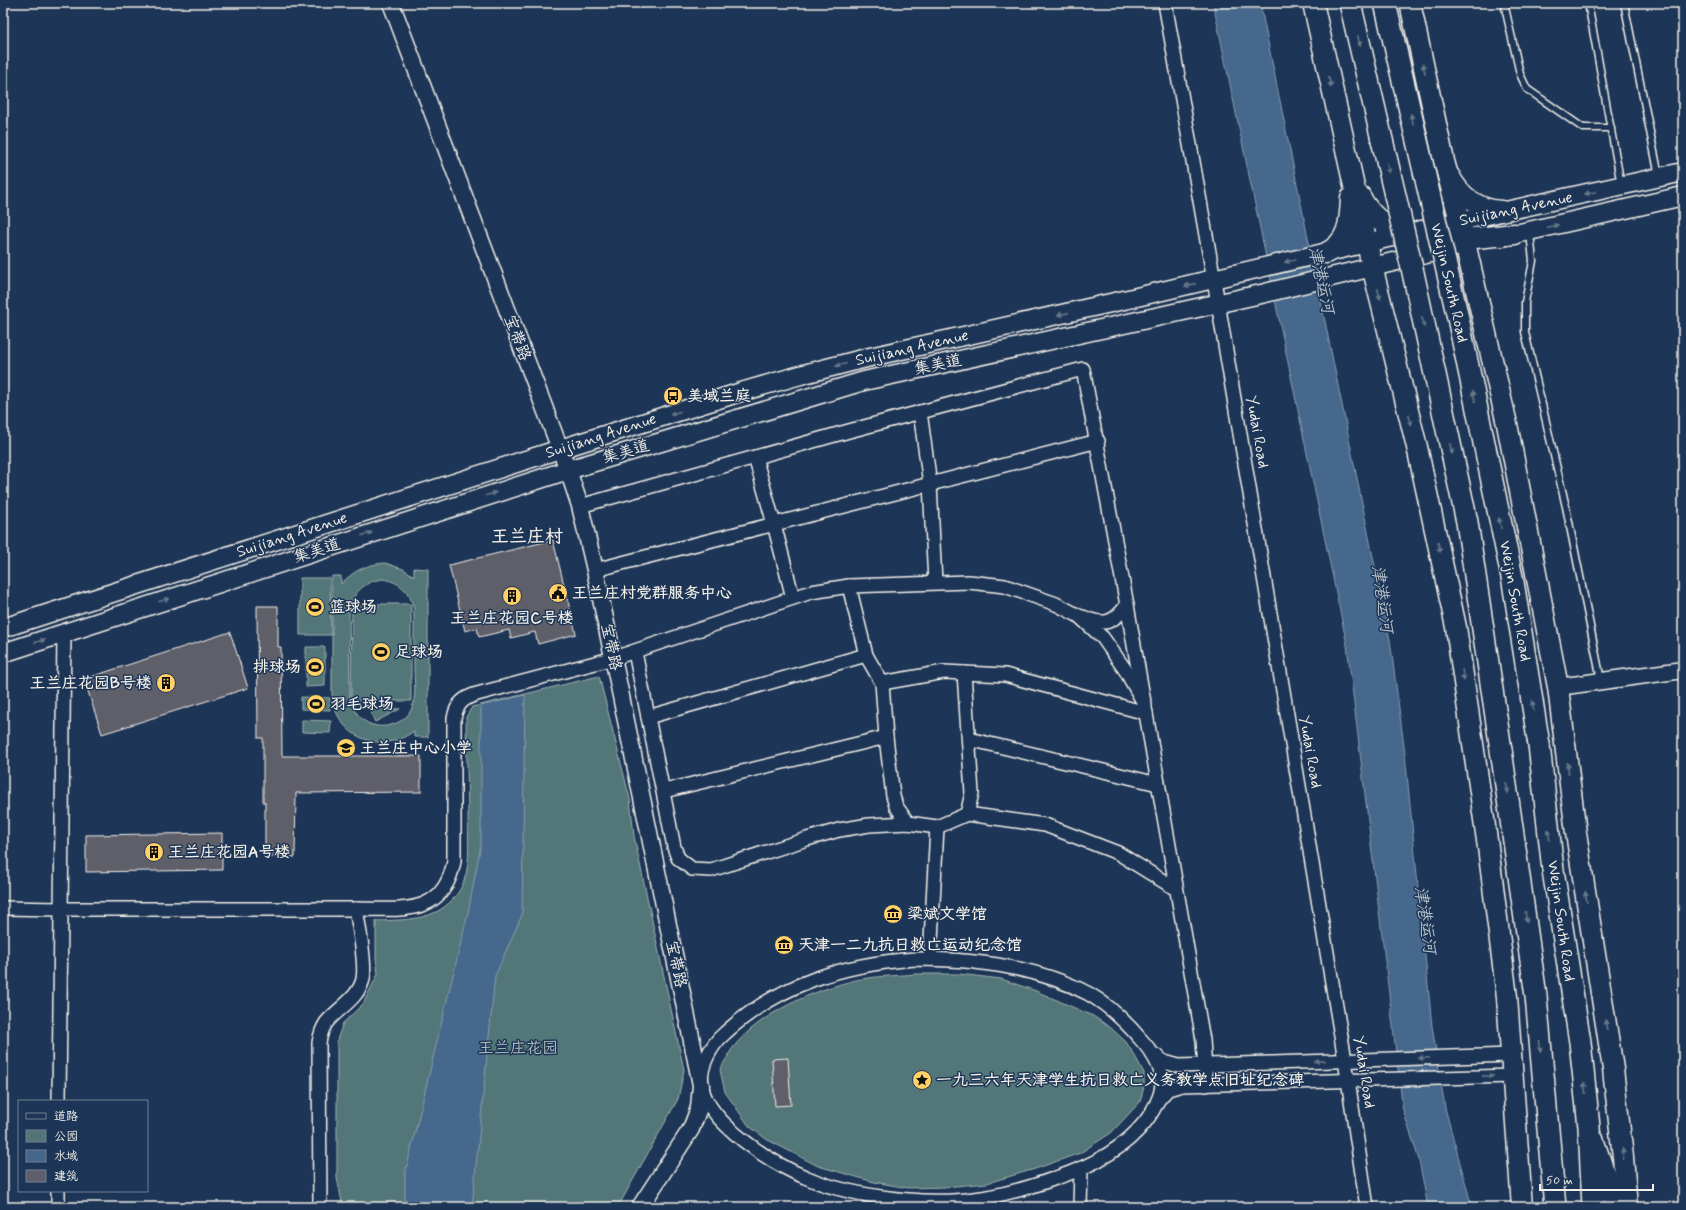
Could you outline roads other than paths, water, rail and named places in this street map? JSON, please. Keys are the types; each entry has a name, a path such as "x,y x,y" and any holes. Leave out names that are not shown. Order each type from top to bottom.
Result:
{"highway":[{"name":"Weijin South Road","path":"1350,3 1415,283 1467,522 1536,996 1554,1207"},
{"name":"Weijin South Road","path":"1385,3 1464,350 1513,582 1539,745 1553,870 1580,1042 1589,1127 1593,1207"}],"main road":[{"path":"1313,3 1370,255 1417,446 1456,627 1488,847 1507,997 1522,1207"},
{"path":"1410,3 1444,162 1463,235 1507,424 1558,687 1576,833 1613,1069 1627,1207"},
{"path":"1405,234 1425,218 1435,204 1441,186 1444,162"},
{"path":"1444,162 1455,184 1468,199 1486,207 1511,210"},
{"name":"Suijiang Avenue","path":"3,628 560,449 741,392 804,374 1326,253 1370,255 1463,235 1511,210 1683,172"},
{"path":"1351,174 1364,205 1373,215 1390,228 1405,234 1429,239 1463,235 1523,233"},
{"path":"1326,253 1340,244 1348,228 1351,211 1351,174"},
{"name":"Suijiang Avenue","path":"1523,233 1683,196"},
{"name":"Suijiang Avenue","path":"1370,255 1405,234"},
{"name":"集美道","path":"3,653 568,470 864,382 1330,278 1370,255"},
{"path":"1589,1127 1616,1207"}],"street":[{"name":"宝带路","path":"391,3 568,470 580,506 614,658 701,1085 699,1108 691,1129 640,1207"},
{"name":"Yudai Road","path":"1165,3 1218,303 1345,1060 1367,1207"},
{"path":"580,506 920,412 1083,369 1098,441 1203,1040 1206,1085"},
{"path":"920,412 930,484 935,582"},
{"path":"595,570 1098,441"},
{"path":"755,457 793,598"},
{"path":"3,908 405,909 419,906 432,901 441,893 448,884 452,873 454,861 454,718 456,709 460,702 477,694 634,652 811,592 849,586 969,582 1005,586 1056,604 1079,616 1095,622 1105,623 1112,620 1122,612 1127,605"},
{"path":"849,586 866,655 882,683 886,737 893,796 896,806 908,823"},
{"path":"1079,616 1103,638 1126,670 1145,709"},
{"path":"59,1100 64,633"},
{"path":"634,652 664,791 674,847 678,858 692,869 711,870 839,830 869,825 908,823 937,827 967,814 1045,826 1118,853 1176,889"},
{"path":"648,717 866,655"},
{"path":"1558,687 1683,670"},
{"path":"882,683 944,672 1005,675 1145,709"},
{"path":"964,673 972,793 967,814"},
{"path":"664,791 886,737"},
{"path":"969,739 1158,784"},
{"path":"930,959 937,827"},
{"path":"320,1207 319,1043 323,1028 327,1022 354,995 361,986 363,979 361,942 356,909"},
{"path":"1152,1052 1159,1064 1163,1077 1163,1084 1147,1119 1129,1138 1105,1156 1081,1169 1021,1190 982,1199 923,1201 853,1192 805,1177 766,1157 723,1122 708,1102 701,1085 707,1056 713,1046 723,1035 750,1013 791,988 809,980 849,968 896,960 930,959 979,962 1014,968 1064,984 1089,994 1114,1012 1131,1028 1152,1052 1164,1062 1179,1066 1511,1055"},
{"path":"1157,1100 1168,1089 1176,1087 1462,1076 1513,1076"},
{"path":"1080,1207 1081,1169"},
{"path":"58,1192 58,1207"}],"lane":[{"path":"1504,3 1520,74 1527,89 1583,128 1611,128"},
{"path":"1588,3 1621,186"},
{"path":"1624,3 1659,178"},
{"path":"1523,233 1532,261 1524,302 1525,332 1566,507 1601,681"}],"water":[{"path":"1213,3 1260,3 1390,640 1405,754 1432,1026 1445,1108 1472,1207 1428,1207 1419,1160 1403,1110 1347,645"},
{"path":"525,695 522,915 495,976 472,1207 405,1207 405,1174 468,913 481,844 481,706"}],"place":[{"name":"美域兰庭","path":"673,396"},
{"name":"王兰庄村党群服务中心","path":"558,593"},
{"name":"王兰庄花园C号楼","path":"512,596"},
{"name":"篮球场","path":"315,607"},
{"name":"足球场","path":"381,652"},
{"name":"排球场","path":"315,667"},
{"name":"王兰庄花园B号楼","path":"166,683"},
{"name":"羽毛球场","path":"316,704"},
{"name":"王兰庄中心小学","path":"346,748"},
{"name":"王兰庄花园A号楼","path":"154,852"},
{"name":"梁斌文学馆","path":"893,914"},
{"name":"天津一二九抗日救亡运动纪念馆","path":"784,945"},
{"name":"一九三六年天津学生抗日救亡义务教学点旧址纪念碑","path":"922,1080"}],"district":[{"name":"王兰庄村","path":"527,537"}],"water label":[{"name":"津港运河","path":"1321,280"},
{"name":"津港运河","path":"1382,599"},
{"name":"津港运河","path":"1425,920"}],"park label":[{"name":"王兰庄花园","path":"518,1048"}]}
